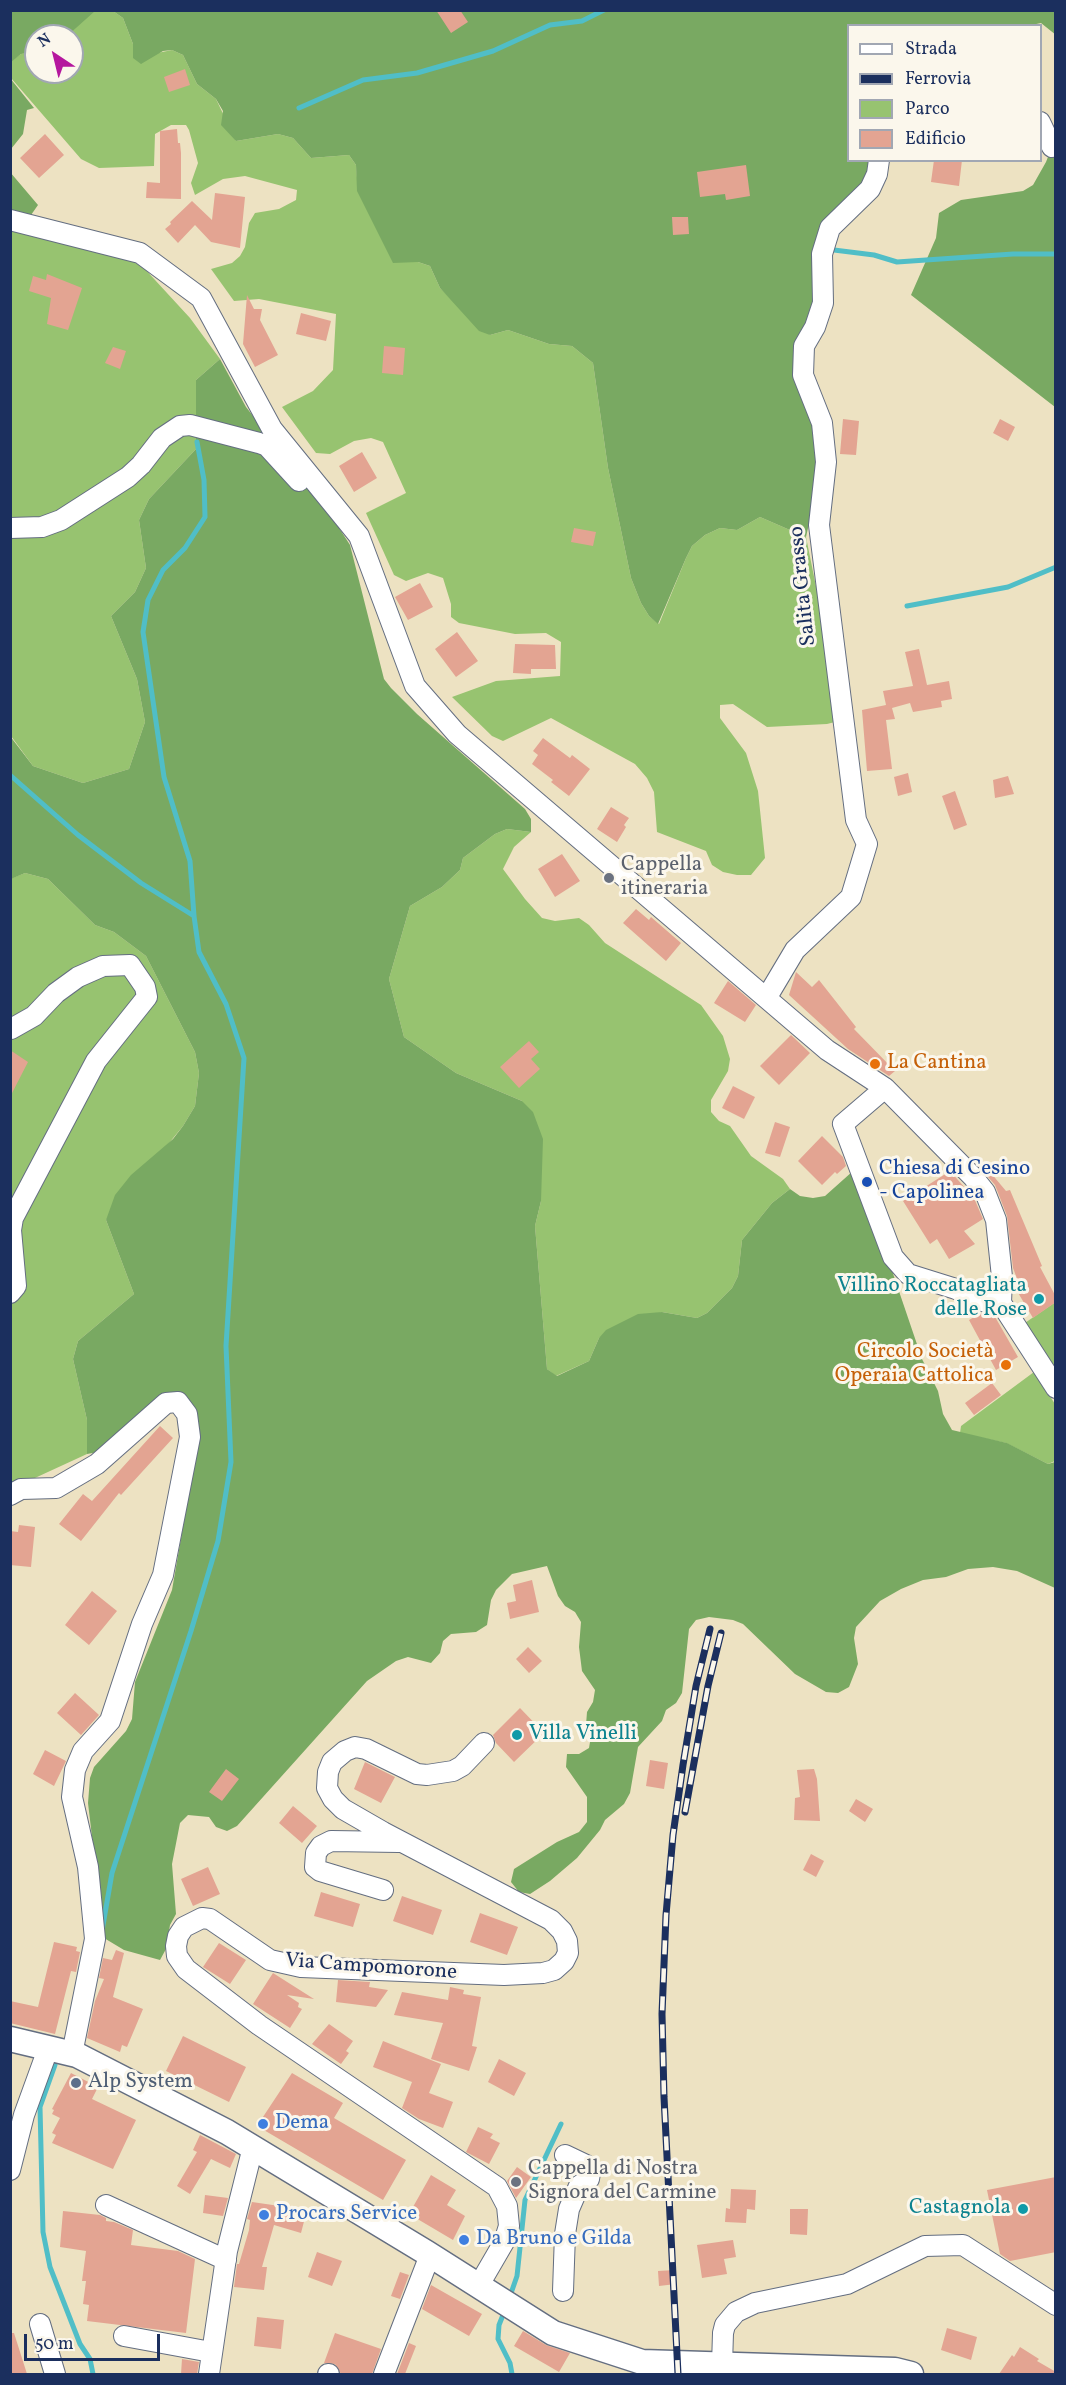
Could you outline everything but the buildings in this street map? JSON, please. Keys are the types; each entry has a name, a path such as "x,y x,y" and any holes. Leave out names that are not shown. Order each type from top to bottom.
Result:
{"main road":[{"path":"10,2039 72,2054 253,2147 553,2333 642,2368 722,2365 895,2370 911,2374"}],"street":[{"path":"1042,124 1052,147"},
{"name":"Salita Grasso","path":"766,996 795,950 851,897 867,844 856,820 819,525 826,462 822,423 802,375 804,346 823,303 822,254 830,228 870,189 877,174 879,162"},
{"path":"10,220 140,253 201,298 272,429 359,536 415,686 457,734 827,1050 885,1088 925,1126 985,1192 996,1220 1002,1277 1000,1304 1056,1388"},
{"path":"10,528 42,526 61,520 128,477 171,431 180,426 190,425 267,446 319,503 331,502"},
{"path":"10,1293 16,1286 11,1230 13,1218 96,1061 147,997 145,987 129,965 103,966 78,977 56,993 34,1016 11,1029"},
{"path":"885,1088 843,1124 893,1257 908,1274 956,1289 988,1303 1000,1304"},
{"path":"10,1495 21,1490 56,1488 97,1464 166,1403 178,1402 184,1407 190,1421 190,1437 163,1575 142,1624 110,1721 83,1751 75,1770 72,1797 88,1867 95,1939 72,2054"},
{"name":"Via Campomorone","path":"484,1743 462,1766 439,1774 417,1774 366,1749 356,1747 345,1751 332,1762 327,1772 327,1788 333,1799 343,1809 551,1920 562,1931 567,1941 568,1953 564,1961 554,1970 504,1976 301,1967 270,1960 210,1919 202,1918 193,1920 180,1932 176,1946 177,1956 186,1969 259,2025 496,2187 507,2206 509,2226 488,2291"},
{"name":"Via Campomorone","path":"383,1890 320,1871 315,1867 316,1853 321,1846 331,1841 402,1842"},
{"path":"10,2170 24,2115 48,2049"},
{"path":"209,2374 226,2260 253,2147"},
{"path":"563,2291 565,2234 569,2209 579,2186 589,2179 590,2173 586,2165 565,2155"},
{"path":"106,2205 226,2260"},
{"path":"722,2365 725,2325 736,2312 755,2303 847,2284 925,2246 963,2245 1056,2305"},
{"path":"384,2374 430,2255"},
{"path":"40,2324 55,2374"},
{"path":"124,2336 212,2352"}],"green space":[{"path":"11,10 95,10 80,24 24,24 24,54 11,62"},
{"path":"1055,10 1056,35 1041,23 847,24 847,162 875,162 868,182 832,218 817,298 798,348 818,439 816,492 806,537 760,517 737,530 720,528 705,535 692,546 658,624 649,616 641,603 631,578 608,468 593,363 572,346 549,344 508,330 490,335 479,331 440,288 430,266 418,262 393,263 357,191 356,165 349,155 311,158 293,138 278,134 236,141 221,125 223,111 216,99 197,84 183,55 172,50 163,51 141,64 133,58 133,44 123,18 113,11"},
{"path":"92,11 113,11 123,18 133,44 133,58 172,50 183,55 197,84 216,99 236,141 278,134 293,138 311,158 349,155 356,165 358,191 418,262 430,266 440,288 490,335 508,330 549,344 572,346 593,363 608,468 631,578 641,603 649,616 659,624 692,546 705,535 720,528 737,530 760,517 806,537 843,720 827,724 767,727 733,704 720,705 720,718 746,753 758,791 765,858 751,875 723,872 712,865 706,851 657,832 654,792 647,778 635,764 551,718 503,741 492,736 452,697 496,681 560,676 561,642 546,633 515,634 459,623 451,617 451,604 443,578 428,573 406,581 394,575 366,513 406,493 383,442 371,438 354,441 330,454 316,453 282,407 313,391 333,370 336,314 259,299 234,301 211,269 232,263 240,256 245,247 249,223 255,213 279,209 296,200 297,190 245,176 223,179 195,195 191,183 198,163 186,125 171,125 155,134 154,166 99,168 81,159 11,78 12,60 24,54 24,84 84,84 84,24 78,24"},
{"path":"10,78 34,108 27,110 23,134 11,149"},
{"path":"1055,139 1055,407 911,295 936,238 939,213 961,200 1023,191 1033,185 1046,162"},
{"path":"10,172 38,205 31,215 11,211"},
{"path":"11,225 122,255 144,268 190,318 220,359 196,380 196,449 149,499 139,520 146,568 135,592 111,616 137,679 145,722 129,769 83,783 33,766 11,736"},
{"path":"220,359 246,407 332,517 350,545 384,679 417,714 525,809 531,819 531,832 507,829 495,834 463,858 460,870 442,887 410,906 389,979 404,1037 456,1073 522,1101 533,1112 543,1139 541,1201 535,1226 547,1369 557,1376 589,1361 599,1338 606,1330 638,1314 662,1312 697,1318 707,1313 732,1288 738,1276 742,1240 772,1203 790,1189 800,1196 813,1198 825,1196 853,1171 885,1250 922,1359 938,1391 943,1414 952,1430 1007,1443 1048,1464 1055,1462 1055,1588 1017,1571 993,1567 968,1569 946,1577 923,1580 901,1589 880,1601 856,1627 854,1638 858,1664 849,1687 838,1693 826,1692 795,1674 743,1624 733,1620 709,1617 696,1620 689,1629 682,1693 676,1703 666,1710 662,1721 638,1747 630,1793 624,1804 605,1820 600,1830 577,1858 550,1881 530,1894 519,1892 511,1882 514,1869 557,1842 579,1832 587,1822 587,1797 566,1767 567,1754 579,1754 589,1748 591,1736 586,1725 587,1712 593,1702 595,1690 582,1671 579,1647 581,1622 575,1612 565,1606 558,1596 547,1566 512,1574 496,1590 491,1600 487,1625 476,1632 451,1634 443,1641 440,1653 431,1663 408,1657 396,1661 367,1681 237,1826 227,1831 216,1827 209,1817 188,1815 180,1823 172,1864 176,1914 170,1925 166,1949 160,1960 124,1950 104,1938 88,1803 90,1778 94,1767 126,1731 132,1719 135,1682 172,1590 199,1435 185,1402 98,1452 87,1454 87,1420 73,1359 78,1341 134,1294 106,1220 115,1195 131,1175 173,1139 183,1126 195,1106 199,1073 195,1052 146,956 114,932 95,925 48,879 25,873 11,879 10,736 33,766 83,783 129,769 145,722 137,679 111,616 135,592 146,568 139,520 149,499 196,449 196,380"},
{"path":"507,829 531,832 514,847 503,869 542,918 555,921 579,918 589,925 605,943 701,1005 723,1036 730,1059 728,1071 711,1100 711,1112 719,1121 730,1126 751,1156 783,1179 790,1189 772,1203 742,1240 738,1276 732,1288 707,1313 697,1318 662,1312 599,1338 589,1361 556,1376 547,1369 535,1226 541,1201 522,1101 456,1073 404,1037 389,979 410,906 442,887 460,870 463,858 495,834"},
{"path":"25,873 48,879 95,925 114,932 146,956 195,1052 199,1073 195,1106 183,1126 106,1220 134,1294 78,1341 73,1359 87,1420 87,1454 11,1489 10,879"},
{"path":"1054,1303 1055,1305 1055,1380 1019,1327"},
{"path":"1034,1372 1055,1404 1055,1461 1048,1464 1006,1443 960,1433 961,1426"}],"waterway":[{"path":"299,108 363,80 417,73 493,51 550,25 582,21 604,10"},
{"path":"834,250 874,255 897,262 1013,254 1056,254"},
{"path":"102,1931 112,1873 218,1541 231,1462 226,1346 244,1058 226,1004 199,952 190,861 164,777 143,632 148,600 163,570 185,548 205,517 204,480 197,442"},
{"path":"907,606 1008,587 1056,567"},
{"path":"10,775 78,835 141,883 194,916"},
{"path":"55,2065 40,2107 43,2232 50,2267 80,2344 90,2359 93,2374"},
{"path":"509,2299 517,2276 525,2200 561,2124"},
{"path":"505,2310 499,2325 498,2339 510,2363 512,2374"}],"railway":[{"path":"678,2374 664,2097 662,2014 666,1915 673,1835 683,1765 696,1686 710,1629"},
{"path":"685,1812 708,1686 721,1633"}],"place":[{"name":"Cappella itineraria","path":"609,878"},
{"name":"La Cantina","path":"875,1064"},
{"name":"Chiesa di Cesino - Capolinea","path":"867,1182"},
{"name":"Villino Roccatagliata delle Rose","path":"1039,1299"},
{"name":"Circolo Società Operaia Cattolica","path":"1006,1365"},
{"name":"Villa Vinelli","path":"517,1735"},
{"name":"Alp System","path":"76,2083"},
{"name":"Dema","path":"263,2124"},
{"name":"Cappella di Nostra Signora del Carmine","path":"516,2182"},
{"name":"Castagnola","path":"1023,2209"},
{"name":"Procars Service","path":"264,2215"},
{"name":"Da Bruno e Gilda","path":"464,2240"}]}
